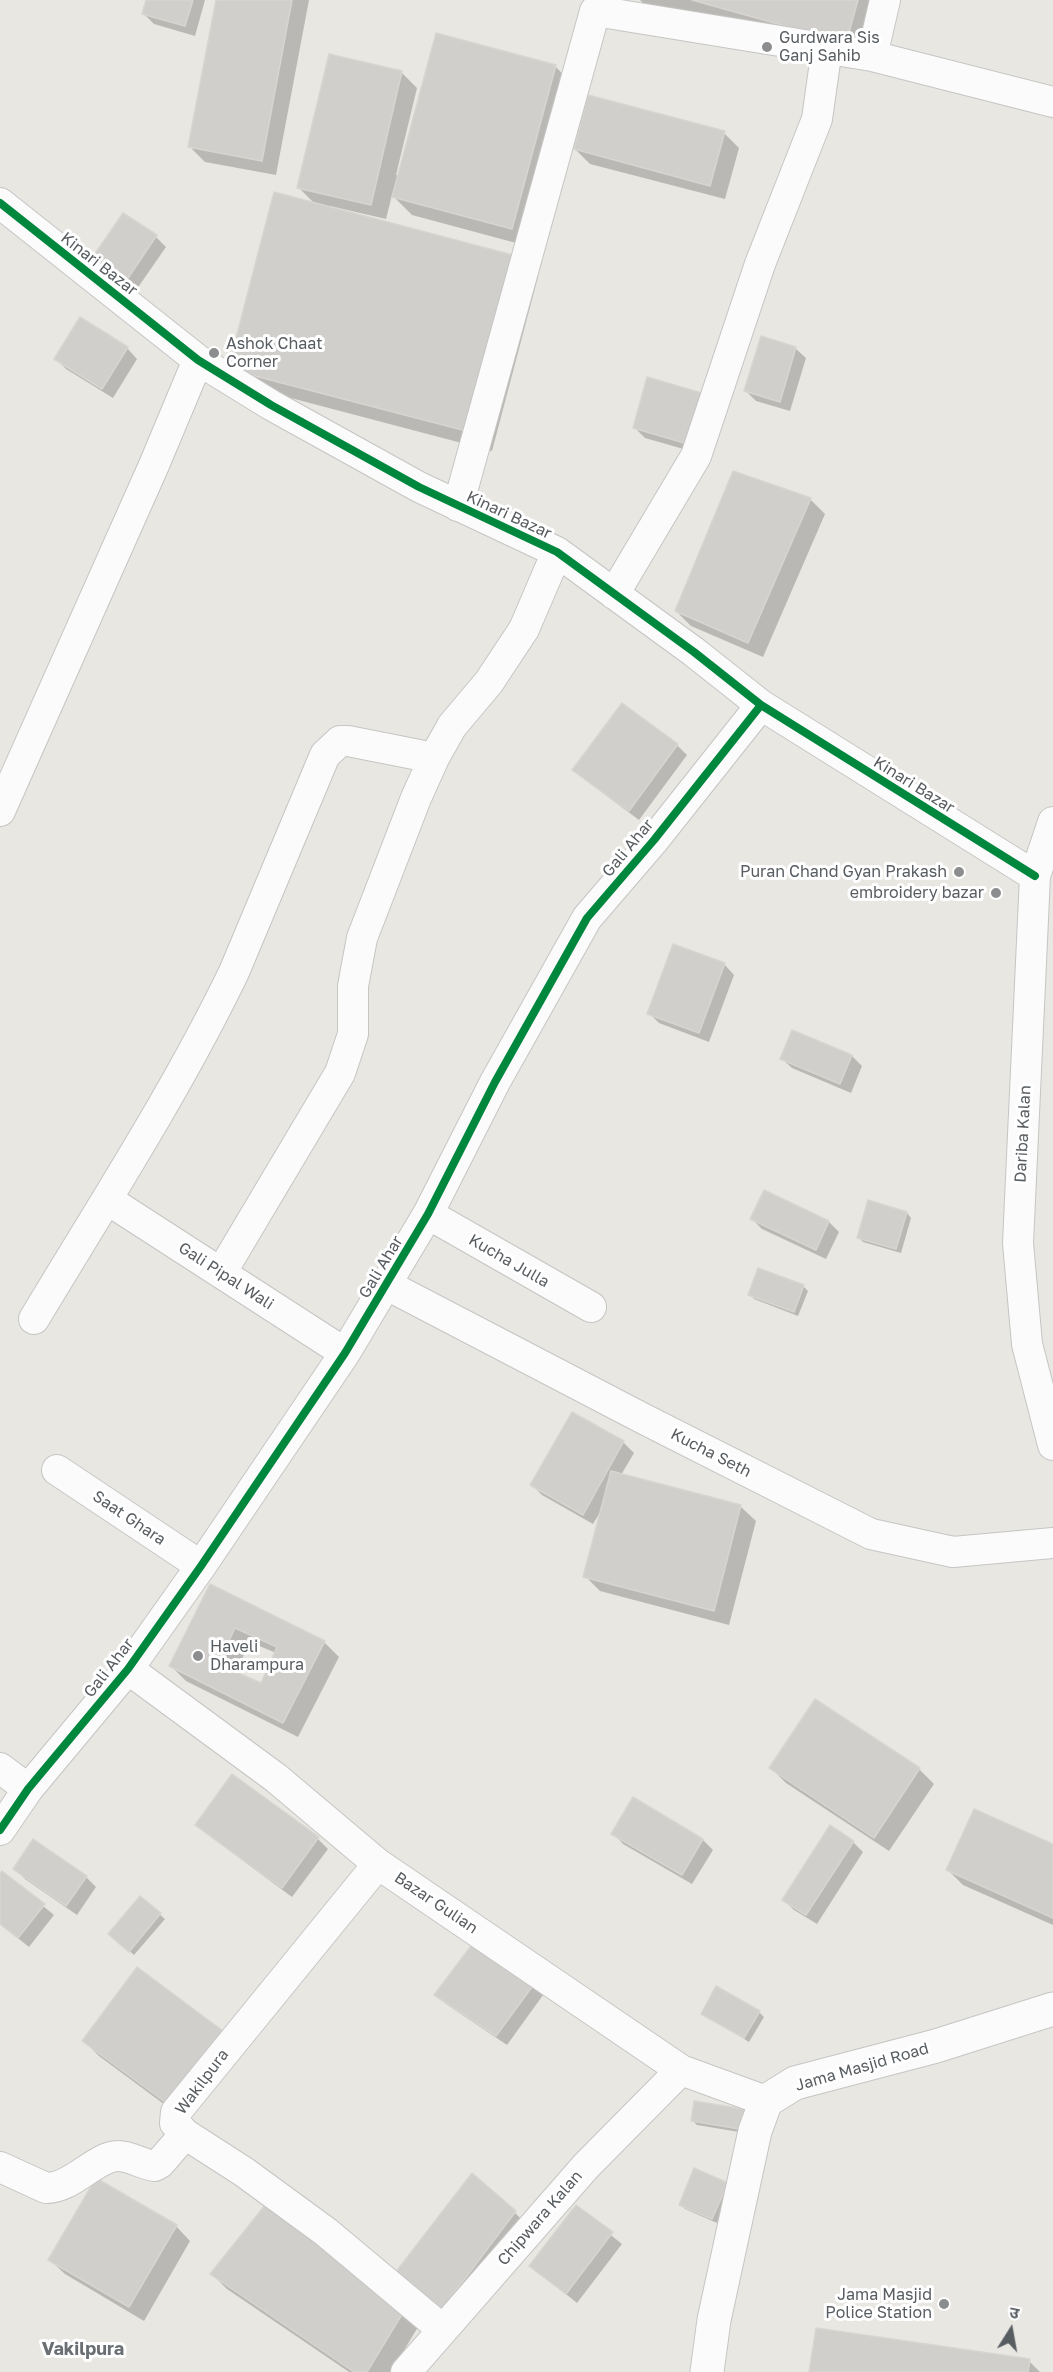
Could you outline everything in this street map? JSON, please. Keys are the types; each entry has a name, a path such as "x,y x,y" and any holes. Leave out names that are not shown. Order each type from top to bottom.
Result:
{"street":[{"path":"872,56 885,0"},
{"path":"458,506 595,10 872,56 1053,102"},
{"path":"614,594 696,456 760,264 817,119 827,48"},
{"name":"Kinari Bazar","path":"0,203 198,360 291,416 419,487 557,552 694,652 760,705 1035,876"},
{"path":"0,811 154,465 198,360"},
{"path":"221,1273 340,1073 348,1054 353,1034 353,986 362,938 434,758 452,726 489,682 524,629 557,552"},
{"name":"Gali Ahar","path":"0,1830 28,1789 128,1669 201,1566 345,1353 428,1214 495,1082 587,918 654,840 760,705"},
{"path":"34,1319 108,1200 196,1046 234,972 325,755 340,741 348,741 434,758"},
{"name":"Dariba Kalan","path":"1053,822 1035,876 1018,1243 1027,1344 1053,1445"},
{"name":"Gali Pipal Wali","path":"108,1200 345,1353"},
{"name":"Kucha Julla","path":"428,1214 591,1307"},
{"name":"Kucha Seth","path":"387,1285 871,1534 953,1552 1053,1543"},
{"name":"Saat Ghara","path":"57,1470 201,1566"},
{"name":"Bazar Gulian","path":"128,1669 276,1778 378,1864 681,2070 766,2101"},
{"path":"0,1767 28,1789"},
{"name":"Wakilpura","path":"378,1864 176,2112 175,2123 185,2134 244,2172 326,2232 442,2329"},
{"name":"Jama Masjid Road","path":"766,2101 795,2083 936,2046 1053,2009"},
{"name":"Chipwara Kalan","path":"406,2372 586,2166 681,2070"},
{"path":"707,2372 714,2320 755,2131 766,2101"},
{"path":"0,2168 46,2188 54,2188 112,2157 122,2156 155,2166 185,2134"}],"building":[{"path":"146,0 193,0 185,26 142,14"},
{"path":"216,0 292,0 262,161 188,147"},
{"path":"692,0 858,0 846,43"},
{"path":"436,33 556,65 512,229 392,197"},
{"path":"329,54 402,71 371,205 297,188"},
{"path":"588,95 725,131 710,186 574,149"},
{"path":"274,192 520,257 474,433 228,369"},
{"path":"123,213 157,235 122,287 88,264"},
{"path":"80,317 128,347 102,389 54,359"},
{"path":"761,336 796,347 780,402 744,391"},
{"path":"647,377 712,396 698,447 633,428"},
{"path":"733,471 811,498 748,643 675,611"},
{"path":"622,703 678,744 629,811 572,770"},
{"path":"673,944 725,963 699,1033 647,1014"},
{"path":"792,1030 852,1055 840,1084 780,1059"},
{"path":"764,1190 829,1221 816,1250 750,1219"},
{"path":"868,1200 907,1212 896,1249 857,1238"},
{"path":"758,1268 804,1285 794,1312 748,1295"},
{"path":"572,1412 624,1441 583,1515 530,1485"},
{"path":"611,1471 741,1505 714,1611 583,1577"},
{"name":"Haveli Dharampura","path":"210,1584 325,1641 283,1723 169,1666","holes":["235,1628 277,1647 261,1683 218,1664"]},
{"path":"815,1699 920,1768 874,1838 769,1768"},
{"path":"232,1774 319,1837 282,1888 195,1825"},
{"path":"633,1797 703,1839 682,1875 611,1834"},
{"path":"974,1809 1053,1844 1053,1918 946,1870"},
{"path":"830,1825 854,1841 806,1915 782,1900"},
{"path":"33,1839 87,1876 66,1906 13,1869"},
{"path":"2,1871 45,1904 18,1938 0,1924 0,1874"},
{"path":"140,1896 161,1913 129,1952 108,1934"},
{"path":"477,1938 537,1980 496,2036 434,1995"},
{"path":"137,1967 223,2031 169,2105 82,2041"},
{"path":"716,1986 760,2011 744,2038 701,2014"},
{"path":"694,2101 755,2111 752,2131 691,2121"},
{"path":"694,2168 728,2183 712,2219 679,2205"},
{"path":"472,2173 516,2211 439,2313 395,2273"},
{"path":"96,2178 177,2225 129,2307 48,2260"},
{"path":"266,2204 404,2311 367,2372 354,2372 210,2274"},
{"path":"576,2205 613,2232 566,2294 529,2266"},
{"path":"816,2328 1030,2359 1028,2372 809,2372"}],"cycle path":[{"path":"0,203 198,360 271,405 419,487 557,552 694,652 761,705 1035,876"},
{"path":"0,1830 28,1789 128,1669 201,1566 345,1353 428,1214 495,1082 587,918 654,840 761,705"}],"place":[{"name":"Gurdwara Sis Ganj Sahib","path":"767,47"},
{"name":"Ashok Chaat Corner","path":"214,353"},
{"name":"Puran Chand Gyan Prakash","path":"959,872"},
{"name":"embroidery bazar","path":"996,893"},
{"name":"Haveli Dharampura","path":"198,1656"},
{"name":"Jama Masjid Police Station","path":"944,2304"}],"district":[{"name":"Vakilpura","path":"83,2349"}]}
